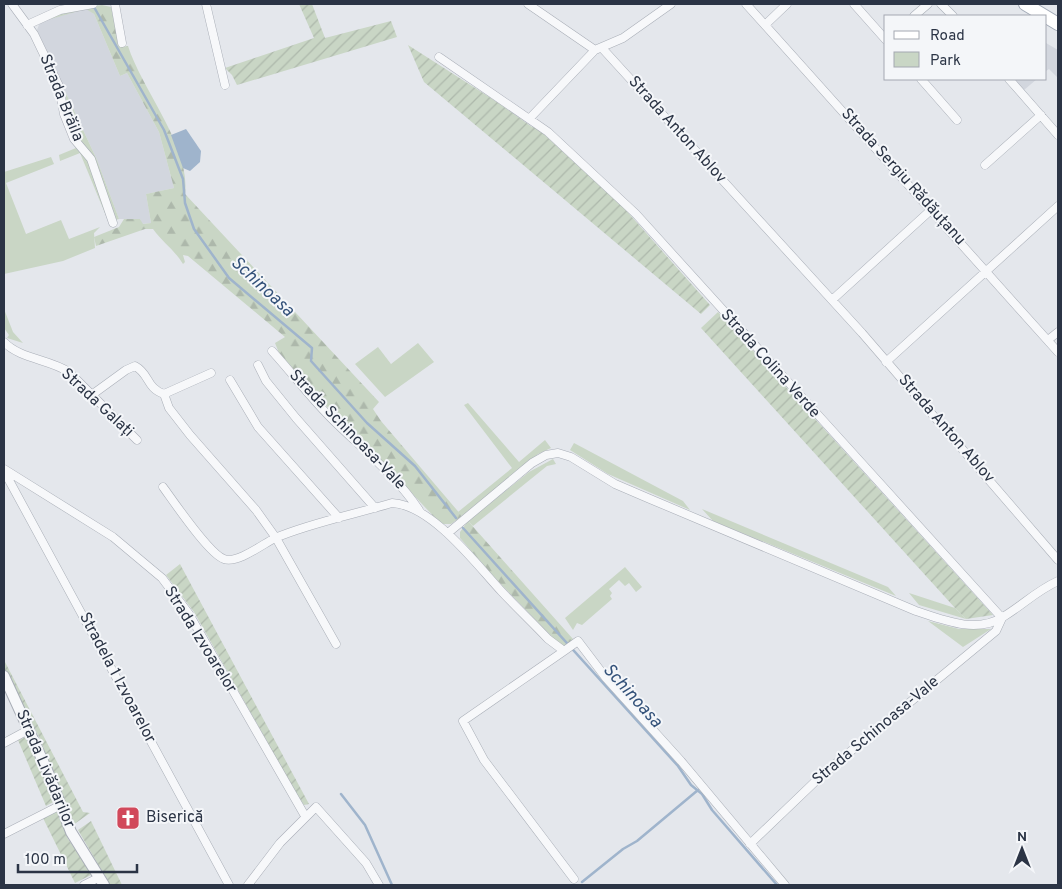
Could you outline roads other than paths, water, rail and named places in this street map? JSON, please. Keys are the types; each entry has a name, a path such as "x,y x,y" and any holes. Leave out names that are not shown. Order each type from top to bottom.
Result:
{"main road":[{"path":"1025,4 1043,15"},
{"path":"1047,17 1058,24"}],"street":[{"name":"Strada Brăila","path":"12,4 34,34 62,92 64,114 74,139 90,158 113,223"},
{"path":"27,25 60,10 94,4"},
{"path":"115,4 122,43"},
{"path":"206,4 225,86"},
{"name":"Strada Anton Ablov","path":"528,4 599,49 912,388 1058,560"},
{"path":"530,118 599,49 636,30 671,4"},
{"name":"Strada Sergiu Rădăuțanu","path":"746,4 987,270 1058,352"},
{"path":"766,24 787,4"},
{"path":"854,4 884,38"},
{"path":"915,15 928,4"},
{"path":"941,4 952,15"},
{"name":"Strada Colina Verde","path":"439,58 507,105 530,118 636,214 1002,618"},
{"path":"922,80 957,120"},
{"path":"1010,80 1058,133"},
{"path":"985,165 1041,115"},
{"path":"886,362 1058,206"},
{"path":"832,300 932,210"},
{"path":"1048,340 1058,332"},
{"name":"Strada Galați","path":"4,342 17,352 58,365 92,394 137,440"},
{"name":"Strada Schinoasa-Vale","path":"272,351 331,417 374,457 408,494 420,512"},
{"name":"Strada Schinoasa-Vale","path":"258,365 266,380 296,418 375,508"},
{"path":"92,394 126,370 135,366 144,374 154,389 164,394 169,408 190,435 256,510 276,538 336,644"},
{"path":"164,394 211,374"},
{"path":"230,380 258,427 340,518"},
{"path":"448,533 532,463 546,455 558,453 570,457 624,488 916,611 964,625 978,625 1002,618 1039,590 1058,581"},
{"name":"Strada Izvoarelor","path":"4,470 113,537 162,578 189,614 305,816"},
{"name":"Stradela 1 Izvoarelor","path":"4,470 229,885"},
{"name":"Strada Schinoasa-Vale","path":"163,487 203,540 218,556 225,560 238,558 276,538 340,518 392,503 406,504 448,533 503,594 548,639 566,649"},
{"name":"Strada Schinoasa-Vale","path":"750,844 822,775 996,632 1002,618"},
{"path":"574,879 484,760 463,721 578,641 606,678 681,761 785,885"},
{"name":"Strada Livădarilor","path":"4,676 30,729 71,832 102,881"},
{"path":"4,743 30,729"},
{"path":"4,834 61,805"},
{"path":"248,885 263,863 305,816 316,807 366,863 379,885"},
{"path":"84,885 102,881"}],"water":[{"path":"186,129 201,151 200,162 190,171 183,168 171,135"}],"waterway":[{"name":"Schinoasa","path":"94,7 164,130 183,179 185,203 194,229 229,278 312,348 311,361 367,423 415,466 456,518"},
{"name":"Schinoasa","path":"463,528 678,766 691,785 702,794 712,810 777,885"},
{"path":"582,882 623,849 637,841 698,790"},
{"path":"341,794 365,825 392,885"}],"place":[{"name":"Biserică","path":"128,818"}]}
